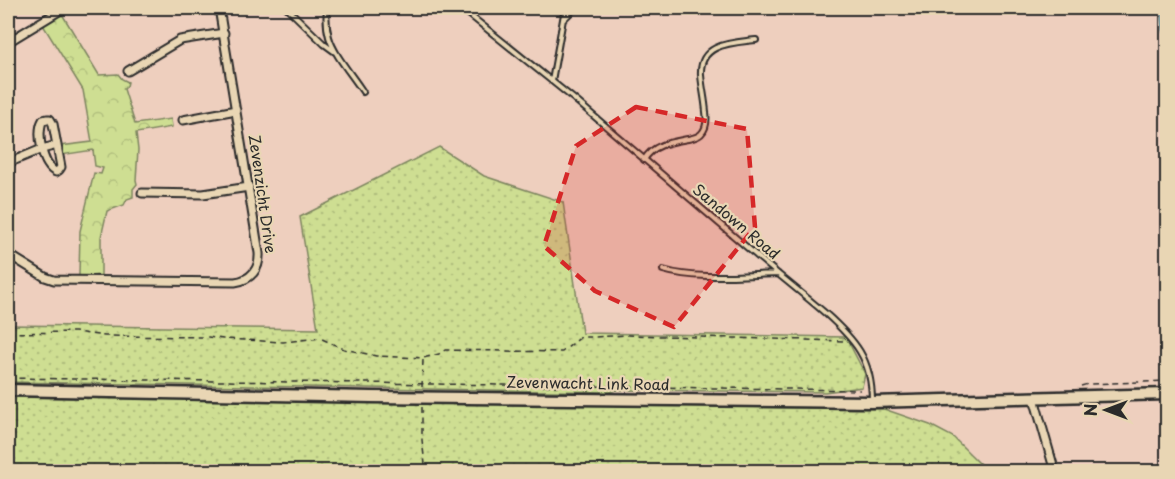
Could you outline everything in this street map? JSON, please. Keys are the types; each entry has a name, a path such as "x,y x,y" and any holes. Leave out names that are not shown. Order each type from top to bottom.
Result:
{"street":[{"path":"8,42 64,8"},
{"name":"Zevenzicht Drive","path":"8,254 45,277 54,280 240,282 253,273 260,258 219,8"},
{"path":"128,71 180,40 224,33"},
{"path":"183,120 236,110"},
{"path":"47,118 52,121 57,145 61,166 56,172 51,170 40,141 40,124 47,118"},
{"path":"8,163 57,145"},
{"path":"142,193 203,194 249,187"},
{"name":"Zevenwacht Link Road","path":"8,390 422,398 872,402 1167,394"},
{"path":"1034,398 1055,471"}],"lane":[{"path":"287,8 324,44 336,52"},
{"path":"327,8 327,28 330,40 363,92"},
{"name":"Sandown Road","path":"461,8 552,81 848,334 859,348 869,371 872,402"},
{"path":"552,81 565,8"},
{"path":"562,20 575,8"},
{"path":"696,8 721,8"},
{"path":"644,160 647,154 659,146 696,137 702,133 706,126 701,72 704,57 720,46 756,39"},
{"path":"663,270 672,273 702,275 778,274"}],"path":[{"path":"8,333 75,332 105,336 198,337 283,342 320,338 358,353 423,358 445,350 562,352 581,337 627,335 852,340"},
{"path":"423,358 422,440 426,471"},
{"path":"8,378 860,390"},
{"path":"1081,386 1167,381"}],"highlighted area":[{"path":"636,107 747,129 755,227 674,327 595,291 544,246 576,146"}],"green space":[{"path":"62,14 99,75 118,74 128,82 124,89 135,124 171,119 172,127 136,133 137,184 133,189 133,197 127,199 124,205 107,211 101,237 101,276 79,276 80,231 94,173 101,174 103,168 95,166 93,150 61,155 60,146 92,142 83,90 43,25"},
{"path":"439,147 484,176 563,202 582,333 846,337 865,374 862,387 825,392 617,390 610,392 8,382 8,325 318,329 300,217"},
{"path":"8,397 884,409 930,425 953,437 987,471 8,472"}],"waterway":[{"path":"1161,8 1168,83"}]}
